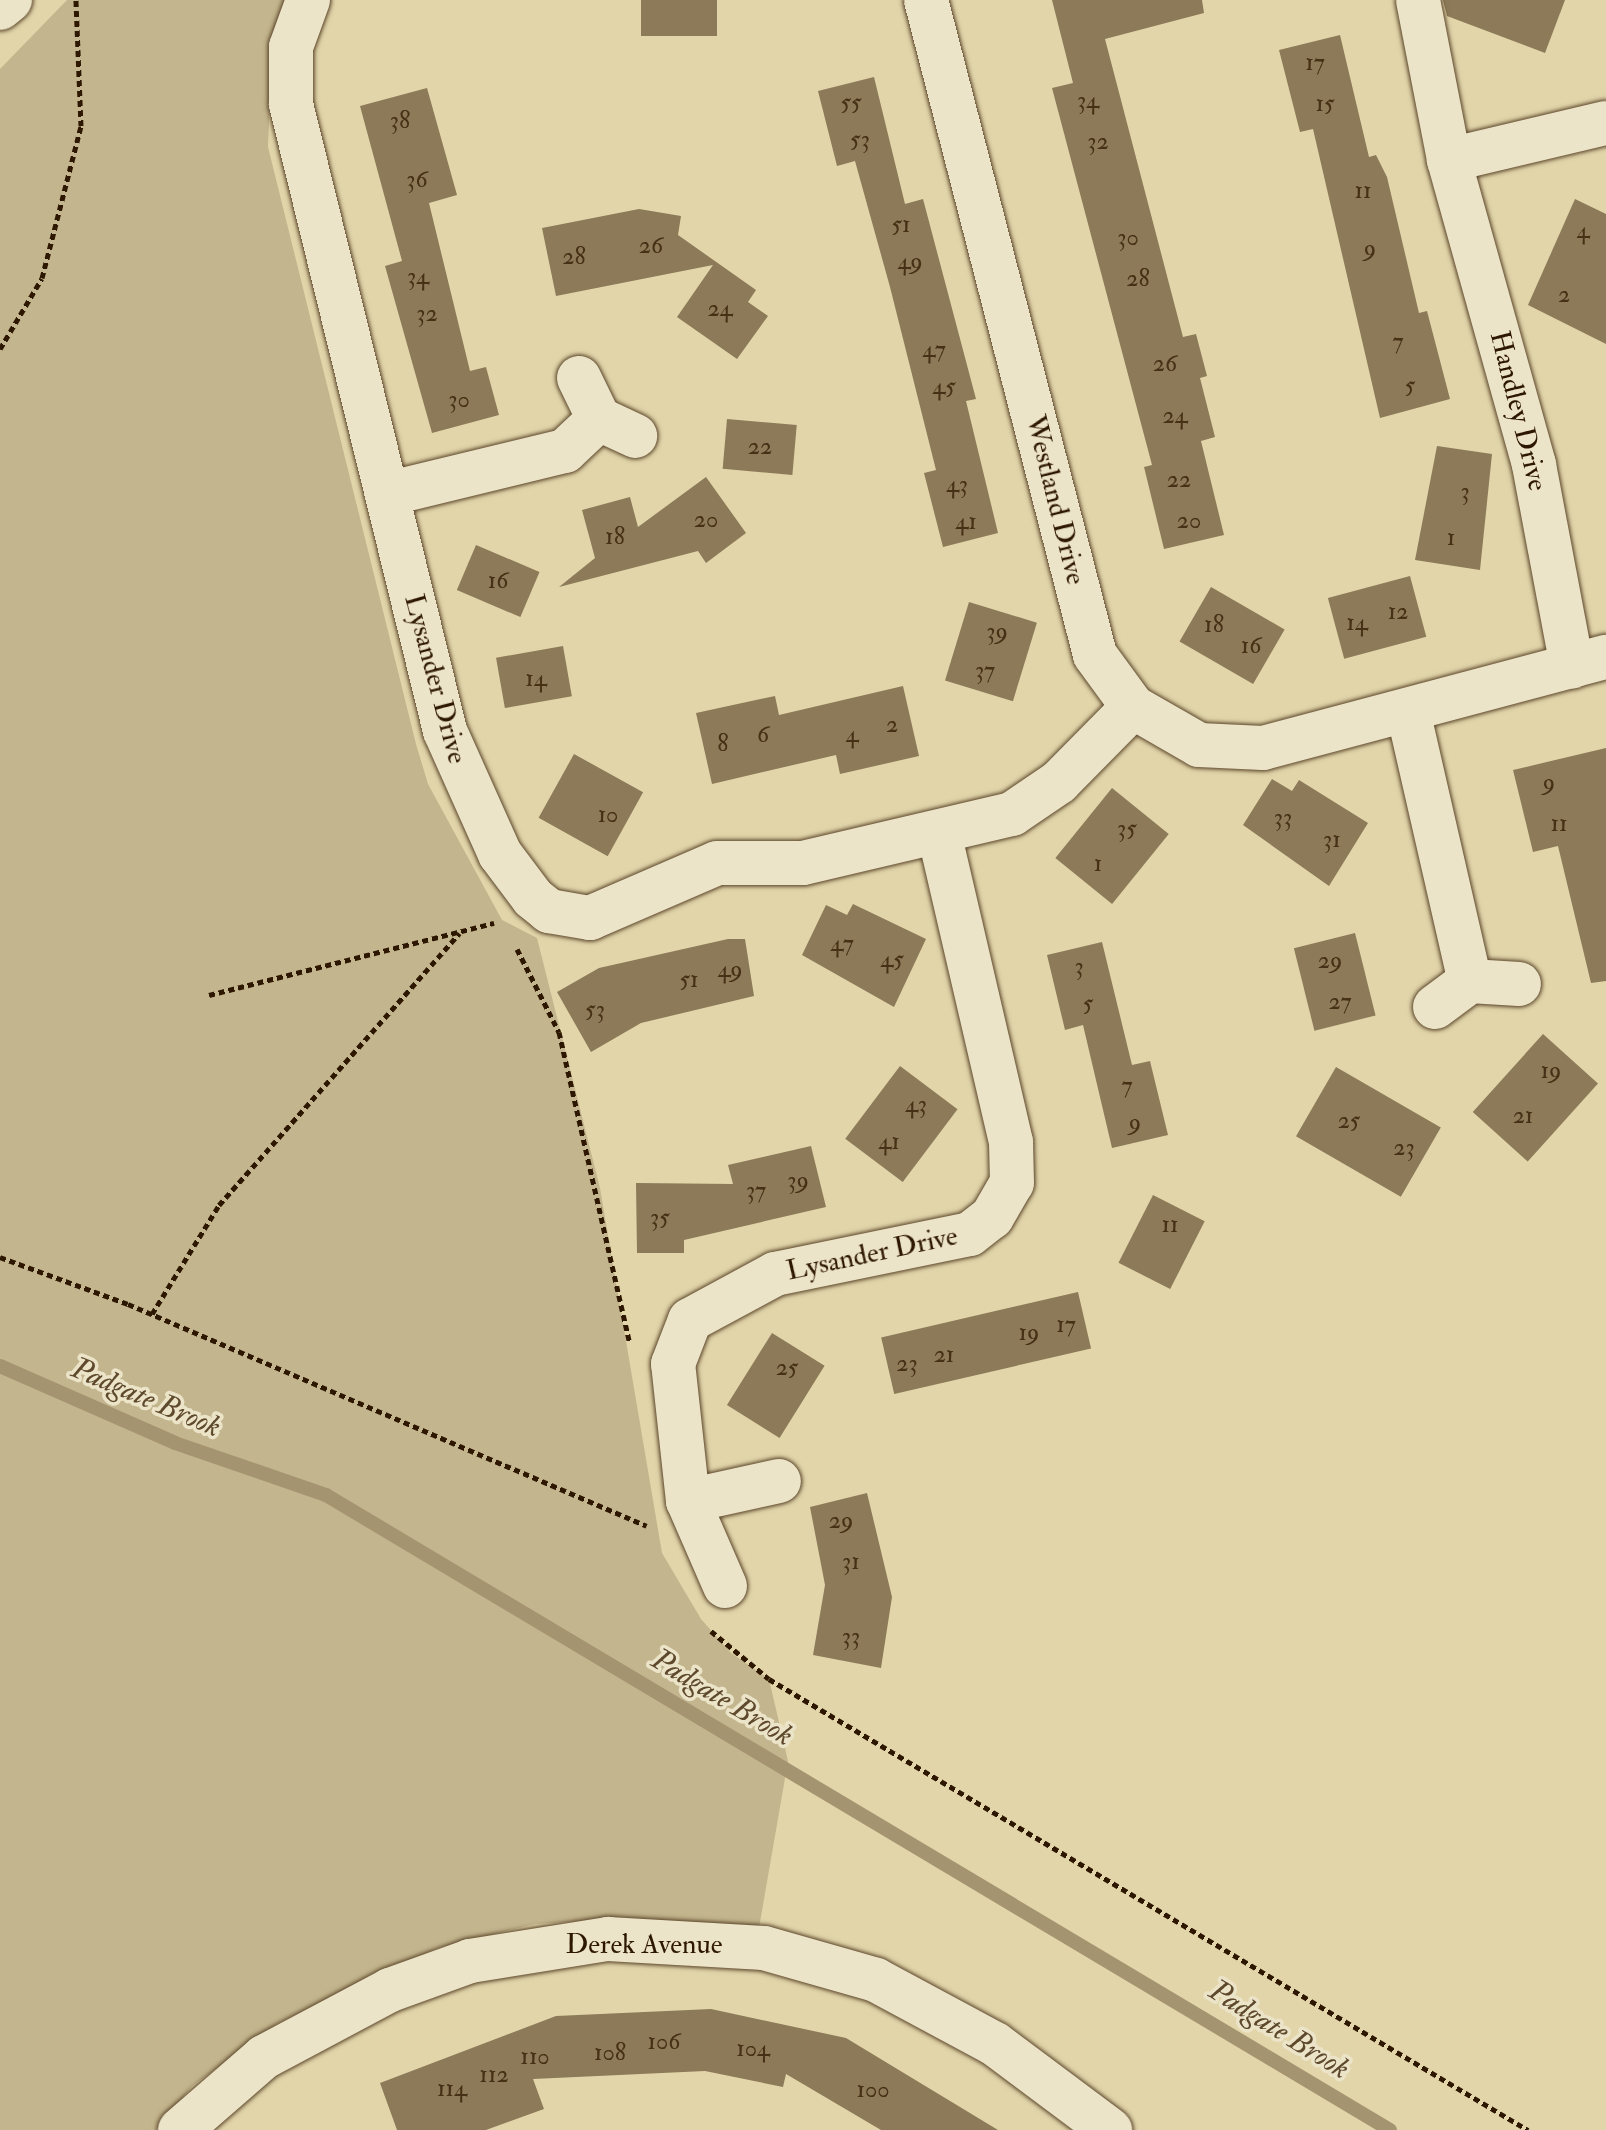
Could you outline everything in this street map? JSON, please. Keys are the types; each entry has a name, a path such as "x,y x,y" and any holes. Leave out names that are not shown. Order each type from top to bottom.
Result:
{"street":[{"path":"0,8 10,0"},
{"name":"Lysander Drive","path":"308,0 291,47 291,104 449,742 500,854 518,909 569,918 590,918 717,863 803,863 939,833 1036,800 1133,707"},
{"name":"Westland Drive","path":"926,0 1095,655 1133,707 1199,745 1229,751 1408,711 1589,662"},
{"name":"Handley Drive","path":"1418,0 1449,160 1589,662"},
{"path":"1449,160 1606,123"},
{"path":"387,494 565,451 617,427 579,378"},
{"path":"1408,711 1470,981"},
{"name":"Lysander Drive","path":"713,1602 670,1508 673,1364 690,1320 775,1274 970,1234 992,1217 1012,1183 1011,1142 939,833"},
{"path":"1435,1007 1470,981 1519,984"},
{"path":"670,1508 779,1481"},
{"name":"Derek Avenue","path":"180,2130 264,2057 390,1990 470,1961 608,1939 764,1948 876,1980 995,2044 1110,2130"}],"path":[{"path":"0,349 42,278 81,126 76,0"},
{"path":"209,995 460,933 518,909 559,1032 600,1188 631,1357"},
{"path":"152,1314 229,1194 460,933"},
{"path":"0,1257 152,1314 654,1528 670,1508"},
{"path":"713,1602 731,1653 769,1679 1528,2130"}],"shaded area":[{"path":"67,0 286,0 271,73 268,147 416,744 428,784 502,920 537,938 600,1188 662,1553 701,1619 731,1653 769,1679 788,1761 759,1928 627,1918 535,1924 437,1948 278,2023 192,2086 156,2130 0,2130 0,69"}],"building":[{"path":"641,0 717,0 717,36 641,36"},
{"path":"1052,0 1202,0 1204,13 1105,39 1183,337 1196,334 1207,376 1200,378 1215,437 1201,441 1224,535 1164,549 1144,467 1152,465 1052,88 1073,83"},
{"path":"1443,0 1565,0 1545,53 1447,16"},
{"path":"1340,35 1369,157 1376,155 1387,177 1419,313 1427,311 1450,399 1380,418 1313,129 1300,132 1279,50"},
{"path":"874,77 905,204 923,199 976,399 966,401 998,533 943,547 924,473 936,470 890,287 855,161 837,166 818,91"},
{"path":"427,88 457,195 429,203 470,371 486,367 499,415 432,433 385,266 402,261 360,106"},
{"path":"1575,199 1606,214 1606,344 1528,305"},
{"path":"639,209 681,216 678,235 756,290 748,302 768,316 737,359 677,317 713,265 556,296 542,228"},
{"path":"727,419 797,425 792,475 723,469"},
{"path":"1437,446 1492,454 1480,570 1415,560"},
{"path":"706,477 746,533 706,563 698,551 559,587 595,558 582,510 630,497 638,527"},
{"path":"476,545 540,572 520,617 457,590"},
{"path":"1410,576 1426,637 1344,659 1328,598"},
{"path":"1211,587 1285,630 1253,684 1180,642"},
{"path":"969,602 1037,623 1013,701 945,680"},
{"path":"563,646 572,696 505,708 496,658"},
{"path":"903,686 919,756 840,774 836,755 712,784 696,713 775,696 779,715"},
{"path":"1606,748 1606,981 1591,983 1558,846 1533,852 1513,770"},
{"path":"574,754 643,792 608,856 539,818"},
{"path":"1272,779 1292,791 1299,780 1368,823 1329,886 1243,825"},
{"path":"1112,788 1169,834 1112,904 1055,858"},
{"path":"853,904 926,939 894,1007 802,955 826,905 847,915"},
{"path":"1355,933 1376,1015 1314,1031 1294,948"},
{"path":"728,939 745,939 754,996 641,1023 591,1052 557,992 599,968"},
{"path":"1102,942 1132,1065 1150,1061 1168,1135 1112,1148 1083,1025 1065,1030 1047,955"},
{"path":"1543,1034 1598,1084 1528,1162 1473,1112"},
{"path":"900,1066 958,1109 903,1182 845,1139"},
{"path":"1336,1067 1441,1128 1401,1197 1296,1136"},
{"path":"811,1146 826,1207 684,1240 684,1253 637,1253 636,1183 733,1184 728,1165"},
{"path":"1153,1195 1205,1221 1170,1289 1118,1263"},
{"path":"1078,1292 1091,1349 894,1394 881,1337"},
{"path":"772,1333 825,1366 780,1438 727,1405"},
{"path":"867,1493 892,1597 881,1668 813,1655 825,1585 810,1507"},
{"path":"711,2009 846,2038 998,2130 881,2130 786,2074 783,2087 705,2071 533,2079 544,2109 486,2130 397,2130 380,2083 556,2016"}],"waterway":[{"name":"Padgate Brook","path":"0,1366 175,1443 326,1495 1390,2130"}]}
